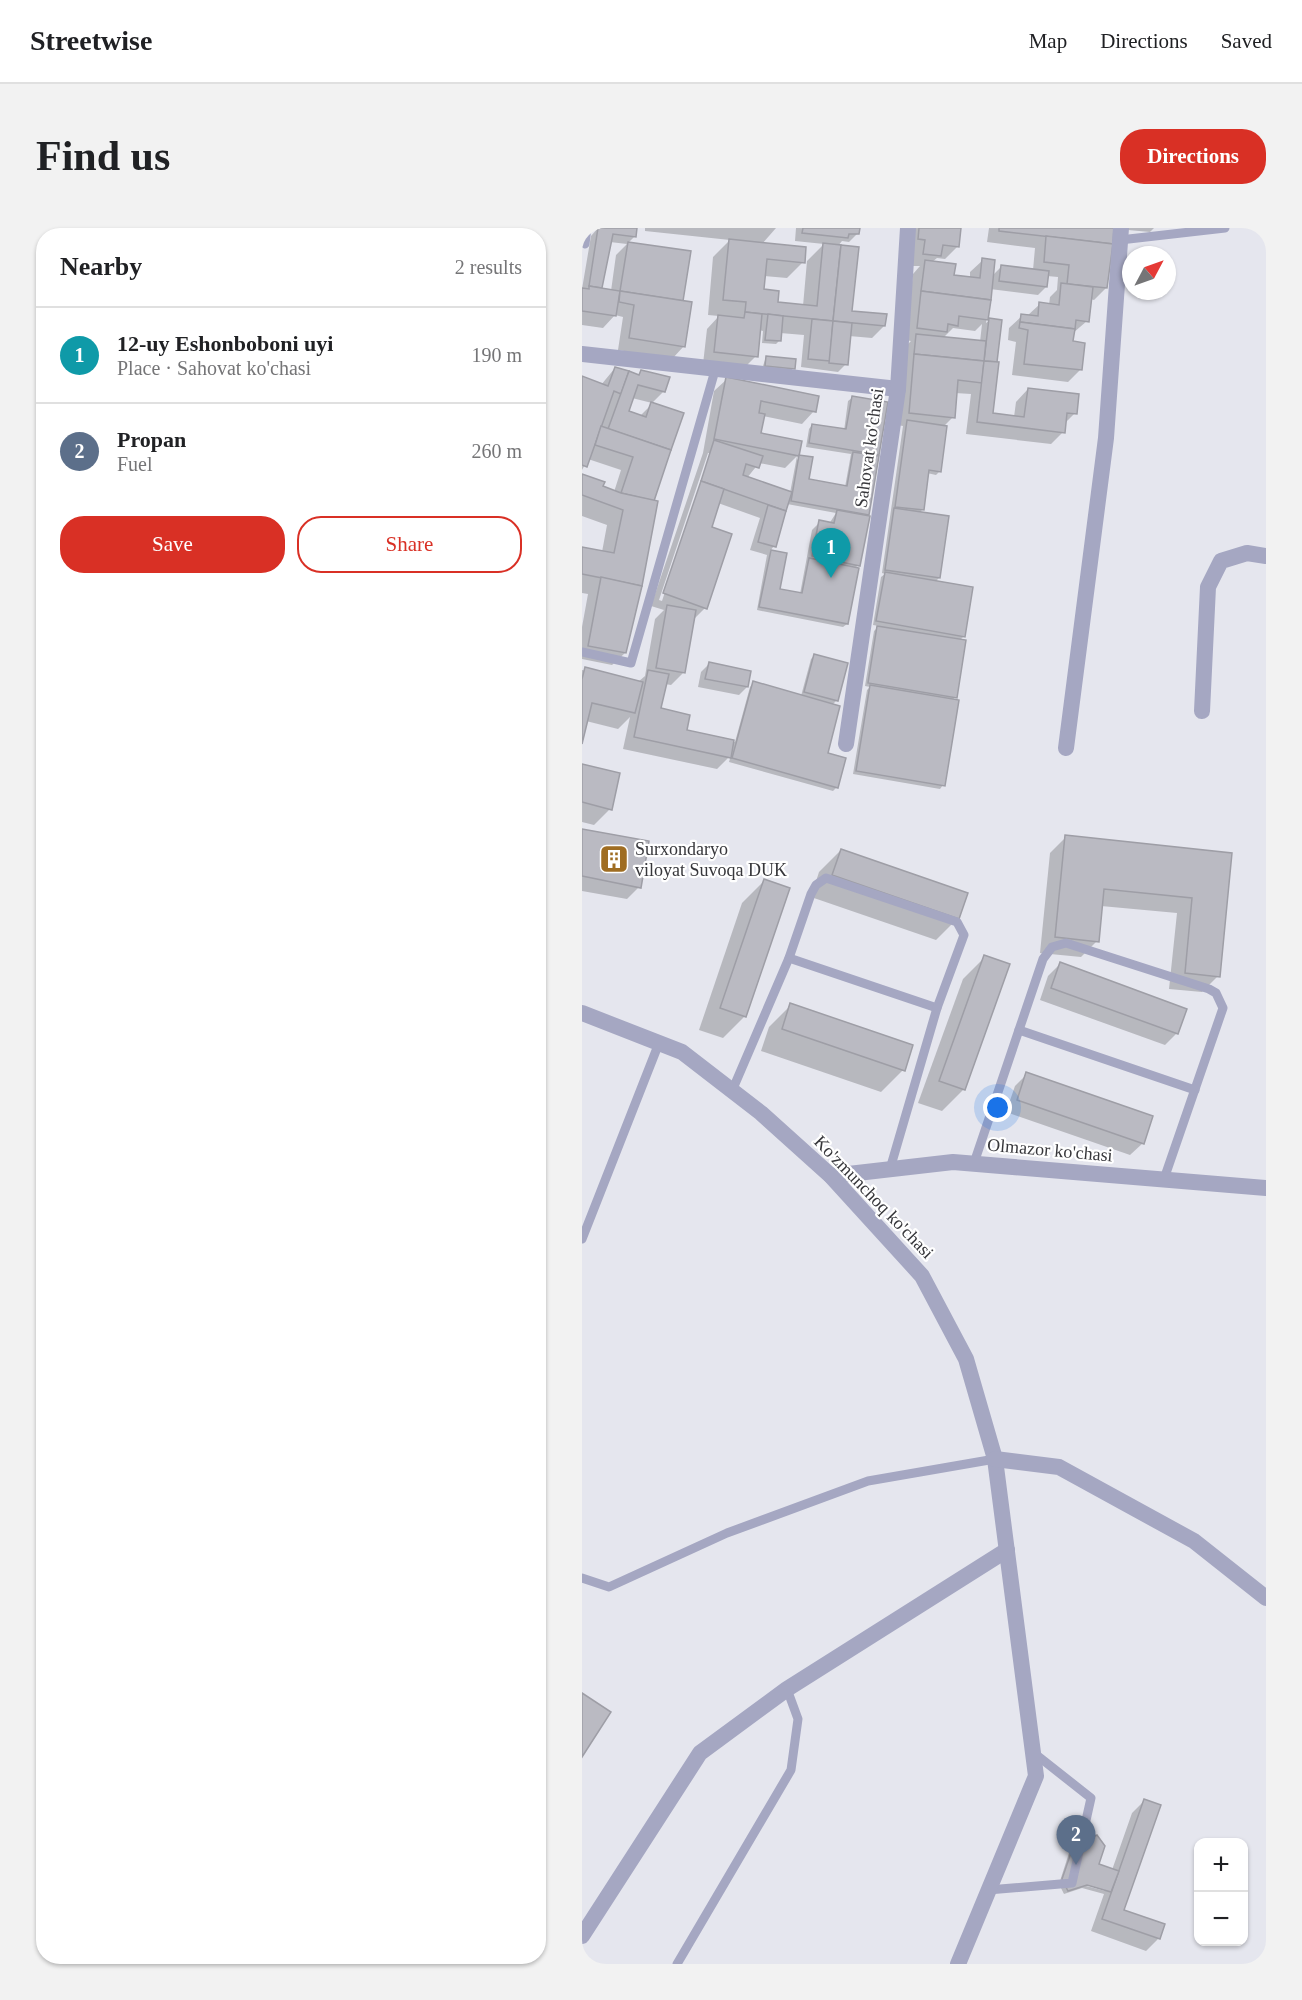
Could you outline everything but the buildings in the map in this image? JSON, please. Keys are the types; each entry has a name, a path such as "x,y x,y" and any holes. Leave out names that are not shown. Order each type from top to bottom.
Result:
{"street":[{"name":"Sahovat ko'chasi","path":"846,744 898,389 908,228"},
{"path":"1066,748 1106,438 1121,234"},
{"path":"582,354 716,367 898,389"},
{"path":"1202,711 1208,587 1221,561 1247,553 1266,556"},
{"name":"Ko'zmunchoq ko'chasi","path":"582,1013 682,1052 732,1091 831,1176 922,1276 966,1359 995,1459 1036,1776 958,1964"},
{"name":"Olmazor ko'chasi","path":"831,1176 953,1161 1266,1188"},
{"path":"995,1459 1059,1467 1194,1541 1266,1598"},
{"path":"582,1936 700,1754 787,1689 1007,1550"}],"lane":[{"path":"585,244 587,228"},
{"path":"1121,234 1225,228"},
{"path":"582,652 631,663 716,367"},
{"path":"732,1091 789,958 816,885 826,878 946,916 957,922 964,935 937,1008 890,1169"},
{"path":"974,1163 1042,959 1052,947 1066,943 1209,989 1216,993 1223,1008 1164,1179"},
{"path":"789,958 937,1008"},
{"path":"1019,1030 1195,1090"},
{"path":"582,1239 659,1043"},
{"path":"582,1578 609,1587 727,1533 868,1481 995,1459"},
{"path":"677,1964 791,1770 798,1719 787,1689"},
{"path":"988,1890 1072,1883 1091,1798 1034,1753"}],"place":[{"name":"12-uy Eshonboboni uyi","path":"831,578"},
{"name":"Surxondaryo viloyat Suvoqa DUK","path":"614,859"},
{"name":"Propan","path":"1076,1865"}]}
